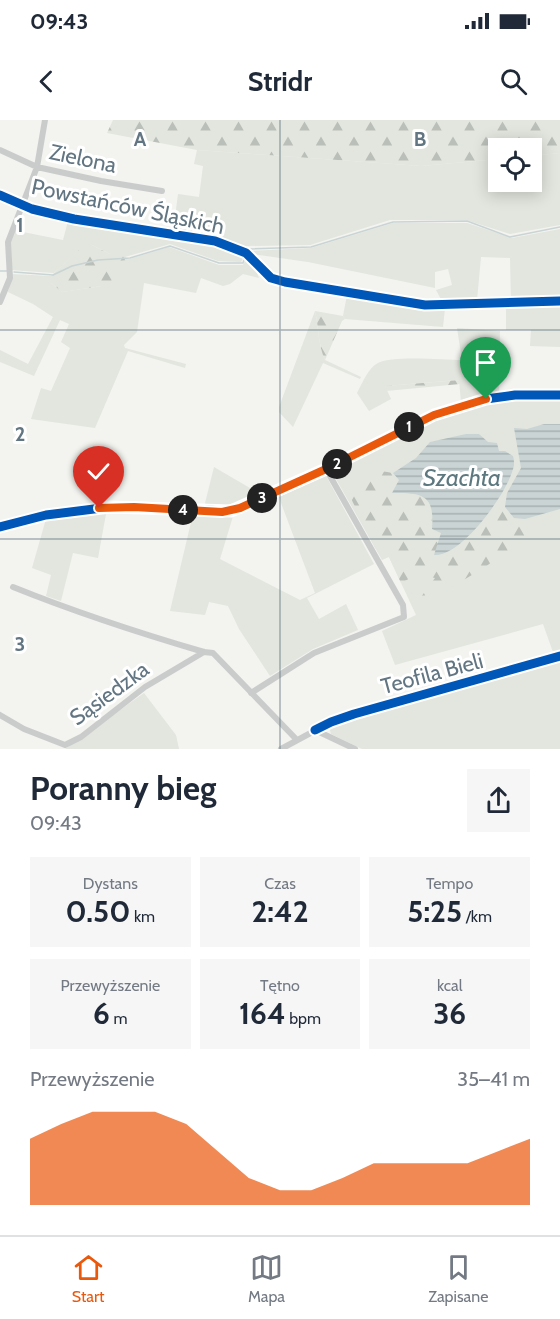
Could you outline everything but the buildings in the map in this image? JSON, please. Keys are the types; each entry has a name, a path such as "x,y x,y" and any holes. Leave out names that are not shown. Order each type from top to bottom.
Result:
{"street":[{"path":"0,302 10,278 9,242 38,167 45,120"},
{"name":"Zielona","path":"0,150 38,167 162,191"},
{"name":"Powstańców Śląskich","path":"0,195 32,209 74,219 215,241 246,253 271,278 372,297 437,306 560,301"},
{"path":"0,527 46,515 110,507 231,511 326,469 434,415 486,399 515,395 560,395"},
{"path":"251,693 314,653 404,617 403,605 326,469"},
{"name":"Sąsiedzka","path":"13,586 68,609 213,653 297,740"},
{"name":"Sąsiedzka","path":"0,715 24,729 65,745 81,737 145,687 204,652"},
{"name":"Teofila Bieli","path":"281,749 315,730 354,714 558,656"},
{"path":"324,726 332,738"},
{"path":"315,730 355,749"}],"green space":[{"path":"113,120 560,120 560,153 542,155 542,138 488,138 488,160 421,166 197,150 107,133"},
{"path":"197,150 421,166 488,160 488,192 542,192 542,155 560,153 560,225 510,234 466,220 390,220 310,245 247,246 245,249 222,240 173,233 178,194 199,197 203,166 194,164"},
{"path":"68,221 215,245 244,256 241,262 218,261 170,244 125,257 123,254 110,254 82,240 82,248 54,273 11,270 10,242 13,230 63,240"},
{"path":"393,223 467,223 512,238 560,229 560,299 511,300 510,258 481,257 477,300 443,303 436,290 452,285 448,269 435,272 435,288 308,262 252,254 249,251 311,248"},
{"path":"82,240 90,240 92,245 110,254 124,254 127,260 117,261 115,279 102,286 62,292 51,283 51,276 81,248"},
{"path":"169,247 219,265 243,265 247,257 252,261 259,278 243,274 230,284 223,286 201,278 196,293 144,283 137,332 124,345 125,348 186,364 185,368 128,351 95,428 31,419 41,388 51,391 70,348 61,342 69,324 60,320 34,376 0,362 0,350 28,364 53,317 8,292 11,274 51,276 51,283 62,292 102,286 117,260 130,259"},
{"path":"347,295 428,308 445,308 443,327 345,319 343,316"},
{"path":"560,304 560,347 530,346 531,330 506,330 506,305"},
{"path":"315,311 325,360 361,377 360,379 323,363 293,427 279,412 279,407"},
{"path":"315,311 343,316 345,319 342,321 325,360 320,342"},
{"path":"457,328 500,331 499,394 461,402 459,380 385,386 391,399 369,411 357,393 374,365 395,359 462,360"},
{"path":"460,380 460,384 386,391 385,386"},
{"path":"560,398 560,653 554,655 543,624 395,665 382,631 416,615 389,557 382,560 332,472 335,467 439,415 501,400"},
{"path":"214,467 262,495 236,508 209,510 205,503"},
{"path":"381,471 393,473 399,480 392,492 412,493 425,497 429,502 432,529 441,533 440,555 460,542 476,527 502,490 507,493 505,507 514,518 525,519 539,528 485,567 421,606 421,597 435,578 418,574 401,583 389,557 375,548 346,488 349,480"},
{"path":"325,474 374,564 307,598 319,619 346,604 358,630 313,649 270,676 239,629 228,606 209,602 205,615 170,611 193,514 234,513 220,559 300,600 315,593 278,495"},
{"path":"82,512 106,514 98,558 73,553 61,601 46,596 51,575 32,568 46,519"},
{"path":"560,659 560,749 362,749 331,734 329,727"},
{"path":"144,693 176,735 179,749 65,749"}],"water":[{"path":"544,424 560,424 560,509 525,519 514,518 505,507 507,493 521,468 514,428 527,429"},
{"name":"Szachta","path":"466,434 479,434 488,442 497,443 499,451 505,451 513,456 514,465 504,490 483,520 457,546 445,553 434,555 441,533 432,529 429,502 419,495 392,493 399,480 393,473 416,458 430,442"}],"waterway":[{"path":"248,251 248,249 311,247 393,222 467,221 510,237 560,227"},
{"path":"14,272 53,275 72,266 98,260 130,258 170,246 219,263 243,263 245,257"},
{"path":"0,271 7,271"}],"cycle path":[{"path":"0,195 32,209 74,219 215,241 246,253 271,278 285,282 425,305 560,301"},
{"path":"0,527 46,515 110,507 231,511 326,469 434,415 486,399 515,395 560,395"},
{"path":"315,730 354,714 560,656"}],"route":[{"path":"99,508 231,511 326,469 434,415 486,399"}]}
